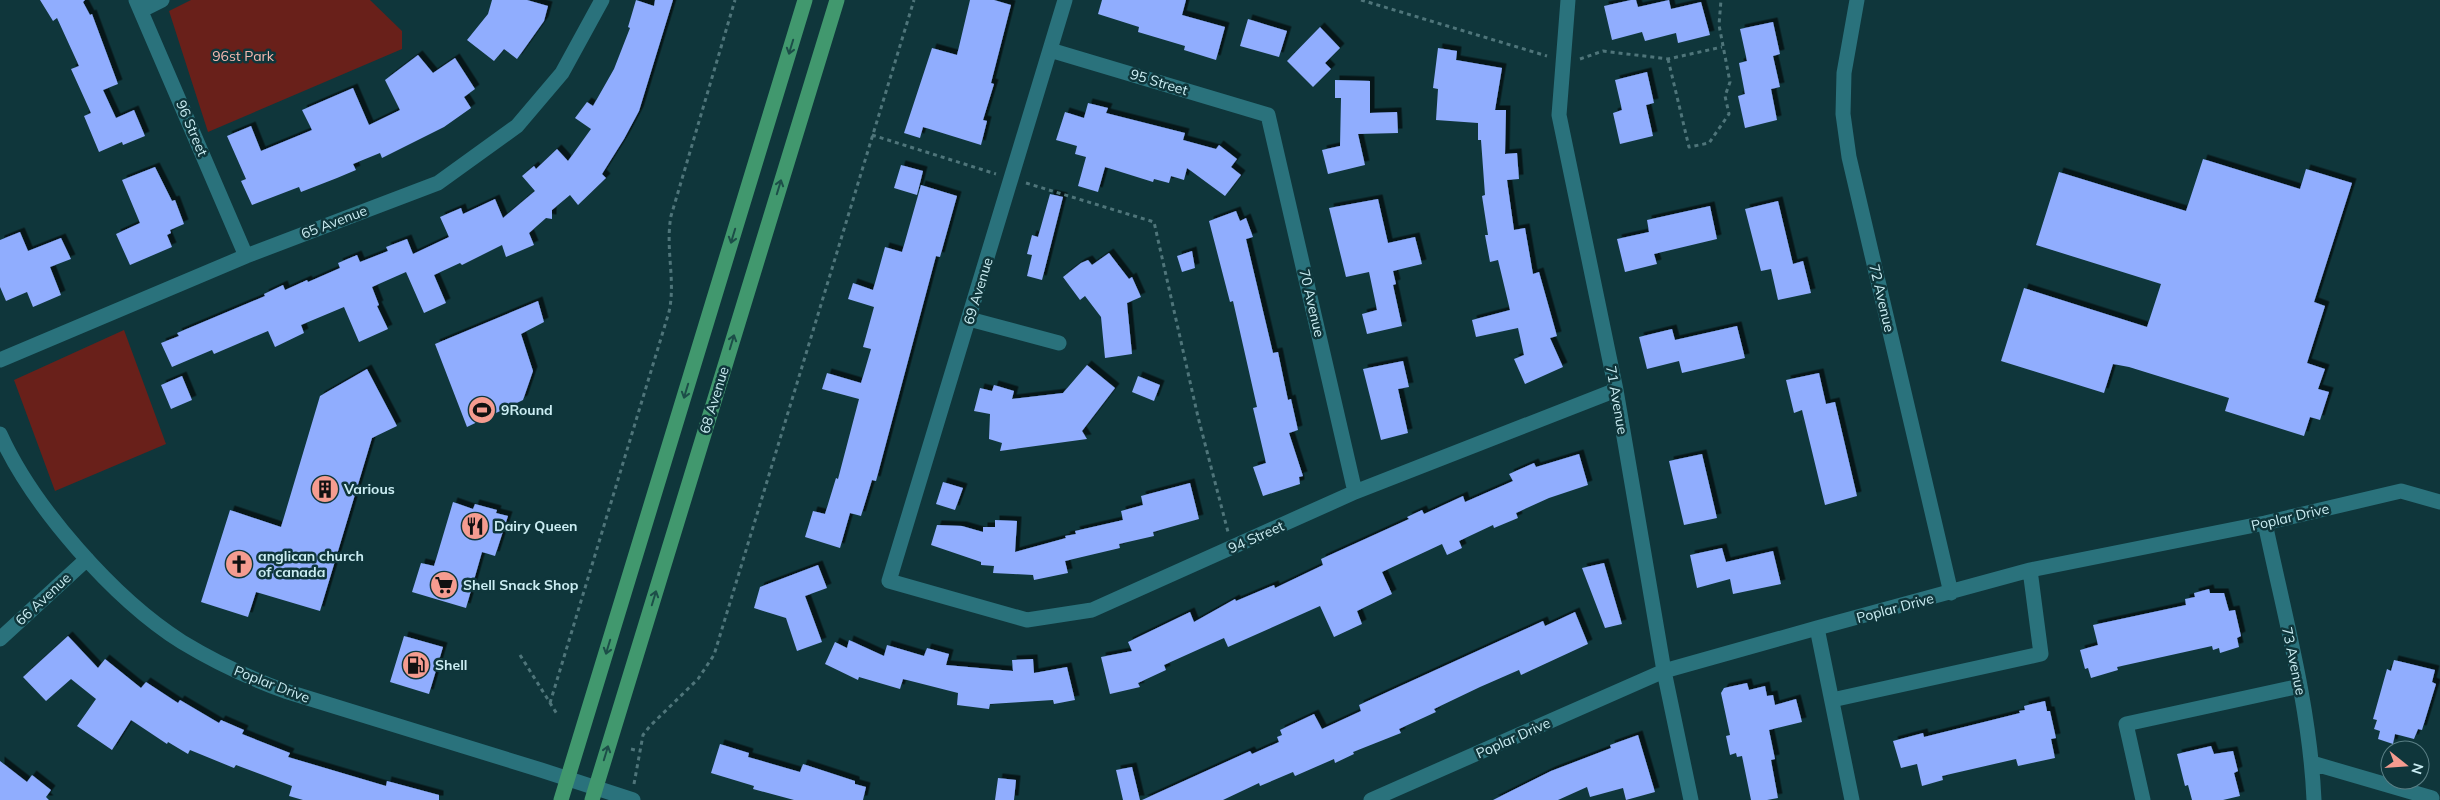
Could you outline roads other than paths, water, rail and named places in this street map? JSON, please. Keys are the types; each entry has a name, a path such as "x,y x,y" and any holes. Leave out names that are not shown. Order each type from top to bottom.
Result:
{"main road":[{"path":"561,800 805,0"},
{"name":"68 Avenue","path":"594,794 837,0"}],"street":[{"path":"139,5 162,0"},
{"name":"65 Avenue","path":"0,360 246,256 438,183 517,126 562,73 602,0"},
{"name":"69 Avenue","path":"889,581 1065,0"},
{"name":"71 Avenue","path":"1568,0 1560,115 1616,390 1664,671 1691,800"},
{"name":"72 Avenue","path":"1857,0 1844,73 1843,114 1849,156 1951,593"},
{"name":"96 Street","path":"139,5 246,256"},
{"name":"95 Street","path":"1050,50 1268,115"},
{"name":"70 Avenue","path":"1268,115 1355,492"},
{"path":"969,319 1059,343"},
{"name":"94 Street","path":"889,581 1027,620 1092,610 1355,492 1616,390"},
{"name":"Poplar Drive","path":"0,434 28,485 87,559 118,590 181,641 247,677 285,691 568,779 594,794 633,800"},
{"name":"Poplar Drive","path":"1371,800 1664,671 1817,628 2030,570 2265,523 2401,491 2440,502"},
{"name":"73 Avenue","path":"2265,523 2300,686 2312,763 2314,800"},
{"name":"66 Avenue","path":"0,639 87,559"},
{"path":"1832,700 2041,654 2030,570"},
{"path":"1817,628 1852,800"},
{"path":"2143,800 2126,724 2300,686"},
{"path":"2312,763 2432,798 2431,800"}],"place":[{"name":"9Round","path":"482,410"},
{"name":"Various","path":"325,489"},
{"name":"Dairy Queen","path":"475,526"},
{"name":"anglican church of canada","path":"239,564"},
{"name":"Shell Snack Shop","path":"444,585"},
{"name":"Shell","path":"416,665"}],"park label":[{"name":"96st Park","path":"243,56"}]}
